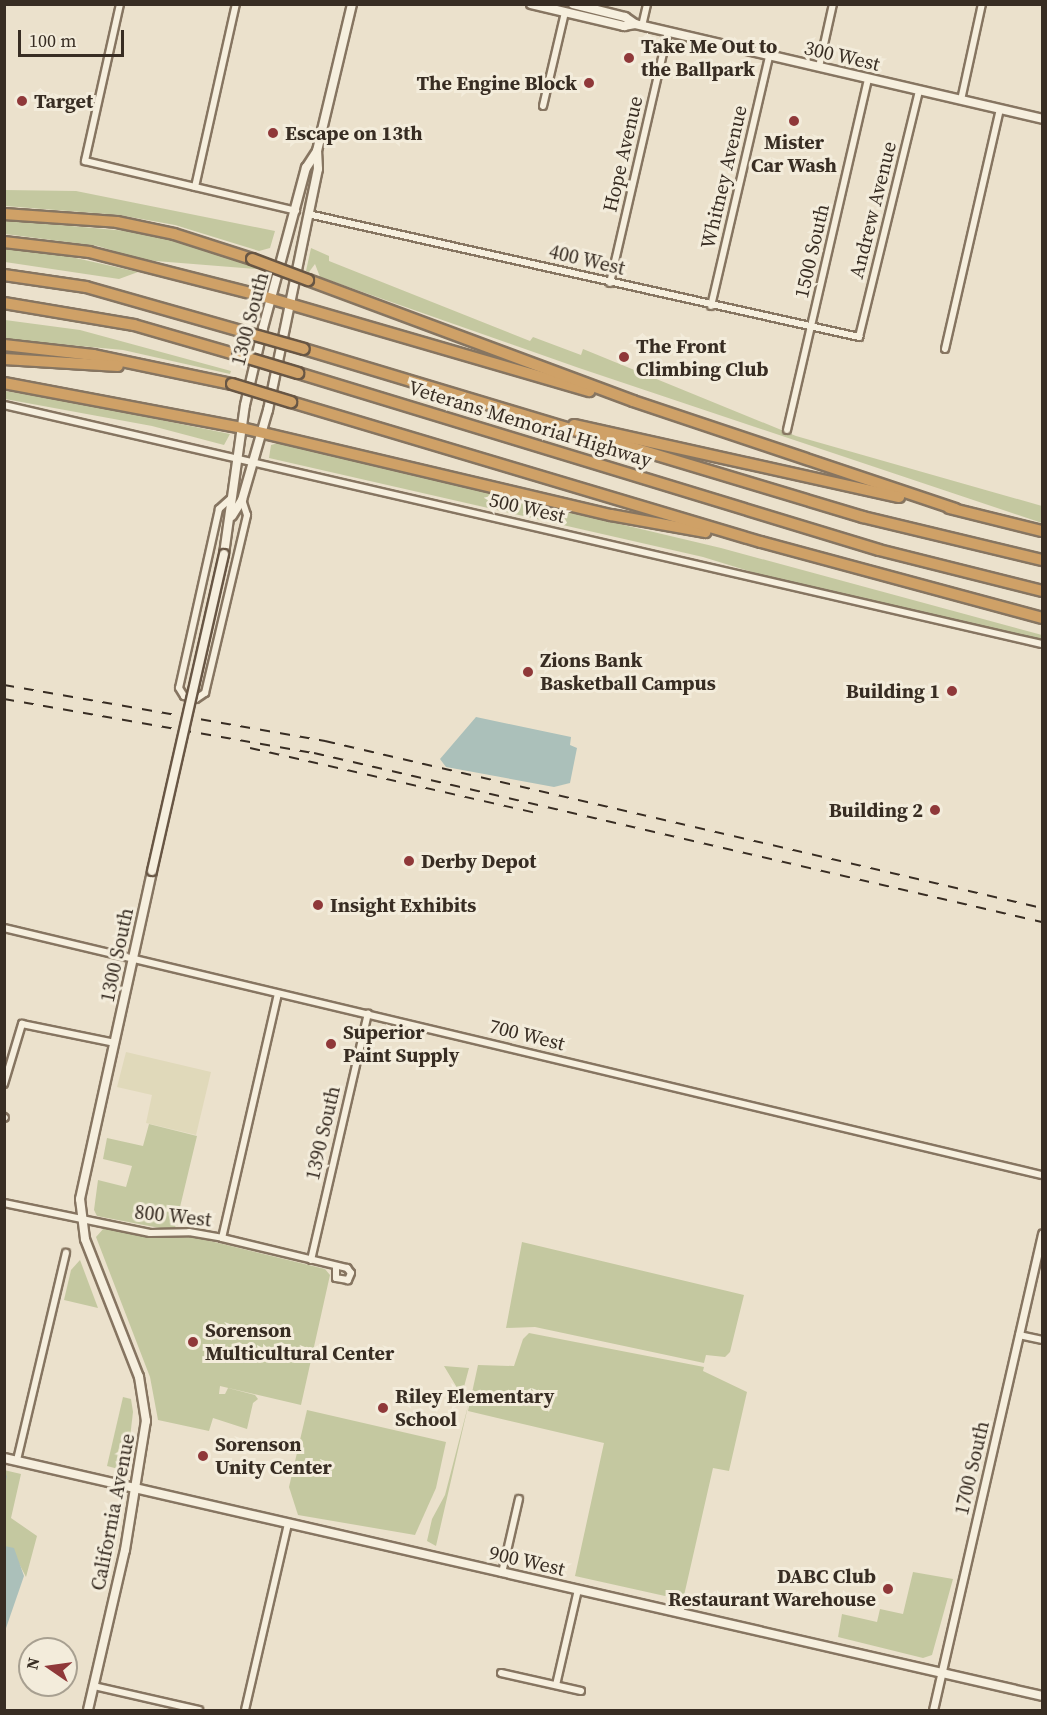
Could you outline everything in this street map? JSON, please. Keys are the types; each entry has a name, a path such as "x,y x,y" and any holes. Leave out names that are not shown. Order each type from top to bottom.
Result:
{"highway":[{"path":"4,214 117,222 174,234 252,259 633,401 955,509"},
{"path":"4,242 89,252 291,305 534,378 633,401"},
{"name":"Veterans Memorial Highway","path":"4,275 86,287 863,517 1042,560"},
{"name":"Veterans Memorial Highway","path":"4,303 134,325 879,550 1042,591"},
{"path":"4,345 93,355 232,384 761,543 1042,618"},
{"path":"4,359 172,371"},
{"path":"4,383 262,432 611,515 761,543"},
{"path":"474,402 955,509 1042,531"}],"main road":[{"name":"1300 South","path":"232,516 242,500 262,432 291,305 318,169 317,151 352,4"},
{"name":"300 West","path":"531,4 624,26 638,25 1042,119"},
{"name":"300 West","path":"573,4 626,17 638,25"},
{"name":"1300 South","path":"81,1219 83,1181 232,516 230,499 242,428 296,210 310,160 317,151"},
{"path":"308,214 306,198 313,167 310,160"},
{"name":"California Avenue","path":"81,1219 144,1400 146,1430 136,1489 88,1710"},
{"name":"900 West","path":"4,1458 1042,1696"}],"street":[{"path":"120,4 84,161 296,210"},
{"path":"195,187 236,4"},
{"path":"638,25 647,4"},
{"path":"819,67 833,4"},
{"path":"961,100 982,4"},
{"path":"543,106 565,12"},
{"name":"Hope Avenue","path":"610,283 668,32"},
{"name":"Whitney Avenue","path":"711,306 769,56"},
{"name":"1500 South","path":"788,430 868,78"},
{"name":"Andrew Avenue","path":"860,338 919,90"},
{"path":"945,349 1000,109"},
{"name":"400 West","path":"308,214 860,338"},
{"name":"500 West","path":"4,405 1042,644"},
{"name":"1300 South","path":"230,499 219,509 179,687 184,696 196,699 205,693 247,515 242,500"},
{"path":"4,937 5,928"},
{"name":"700 West","path":"5,928 1042,1174"},
{"path":"222,1238 278,994"},
{"name":"1390 South","path":"311,1260 368,1014"},
{"path":"4,1084 22,1024 115,1043"},
{"name":"800 West","path":"4,1203 150,1233 189,1232 222,1238 336,1266"},
{"name":"1700 South","path":"933,1710 1042,1233"},
{"path":"17,1460 66,1253"},
{"path":"1019,1335 1042,1340"},
{"path":"502,1573 519,1499"},
{"path":"245,1710 288,1524"},
{"path":"556,1685 578,1590"},
{"path":"501,1673 581,1691"},
{"path":"94,1686 199,1710"}],"shaded area":[{"path":"126,1052 211,1072 196,1135 146,1123 152,1095 117,1087"}],"green space":[{"path":"4,190 76,191 275,231 270,248 259,251 175,225 119,215 5,206"},
{"path":"4,220 138,232 200,246 256,265 257,269 143,260 98,246 5,234"},
{"path":"311,248 329,256 329,261 530,341 533,337 581,355 583,349 796,436 1042,506 1042,523 579,368 320,277 315,264 309,272 306,271"},
{"path":"4,249 58,254 138,272 119,279 5,262"},
{"path":"5,320 80,330 231,371 230,374 123,350 5,339"},
{"path":"5,391 73,402 230,434 224,445 152,426 5,399"},
{"path":"278,443 721,548 1042,635 1042,641 765,576 703,557 269,458 271,445"},
{"path":"149,1124 197,1136 175,1228 170,1230 97,1216 94,1210 98,1180 126,1187 132,1166 103,1159 107,1138 143,1146"},
{"path":"104,1228 154,1238 194,1237 325,1269 330,1275 301,1405 220,1386 219,1394 225,1394 228,1388 255,1395 258,1399 253,1403 247,1429 213,1418 209,1431 158,1420 150,1377 96,1237"},
{"path":"522,1242 744,1295 730,1352 725,1357 706,1355 704,1363 535,1327 506,1328"},
{"path":"80,1260 98,1308 64,1300 71,1270"},
{"path":"529,1333 704,1367 703,1371 747,1392 729,1471 713,1468 683,1600 575,1576 604,1443 468,1411 478,1365 514,1366 523,1339"},
{"path":"444,1366 469,1368 460,1402 456,1386"},
{"path":"123,1397 131,1399 133,1412 126,1471 107,1466"},
{"path":"469,1402 436,1546 427,1541 432,1519 445,1495"},
{"path":"307,1410 446,1442 436,1488 415,1535 298,1515 289,1487"},
{"path":"4,1470 21,1474 11,1518 37,1536 26,1577 14,1554 5,1546"},
{"path":"913,1572 953,1579 932,1655 923,1658 838,1637 842,1614 877,1622 880,1609 903,1614"}],"water":[{"path":"476,717 571,737 570,745 577,748 570,783 554,787 446,767 440,759"},
{"path":"5,1546 14,1548 24,1576 5,1631"}],"waterway":[{"path":"4,1484 6,1476"}],"railway":[{"path":"4,685 325,741 1042,908"},
{"path":"4,699 314,753 1042,922"},
{"path":"250,748 537,813"}],"place":[{"name":"Take Me Out to the Ballpark","path":"629,58"},
{"name":"The Engine Block","path":"589,83"},
{"name":"Target","path":"22,101"},
{"name":"Mister Car Wash","path":"794,121"},
{"name":"Escape on 13th","path":"273,133"},
{"name":"The Front Climbing Club","path":"624,357"},
{"name":"Zions Bank Basketball Campus","path":"528,672"},
{"name":"Building 1","path":"952,691"},
{"name":"Building 2","path":"935,810"},
{"name":"Derby Depot","path":"409,861"},
{"name":"Insight Exhibits","path":"318,905"},
{"name":"Superior Paint Supply","path":"331,1044"},
{"name":"Sorenson Multicultural Center","path":"193,1342"},
{"name":"Riley Elementary School","path":"383,1408"},
{"name":"Sorenson Unity Center","path":"203,1456"},
{"name":"DABC Club Restaurant Warehouse","path":"888,1589"}]}
